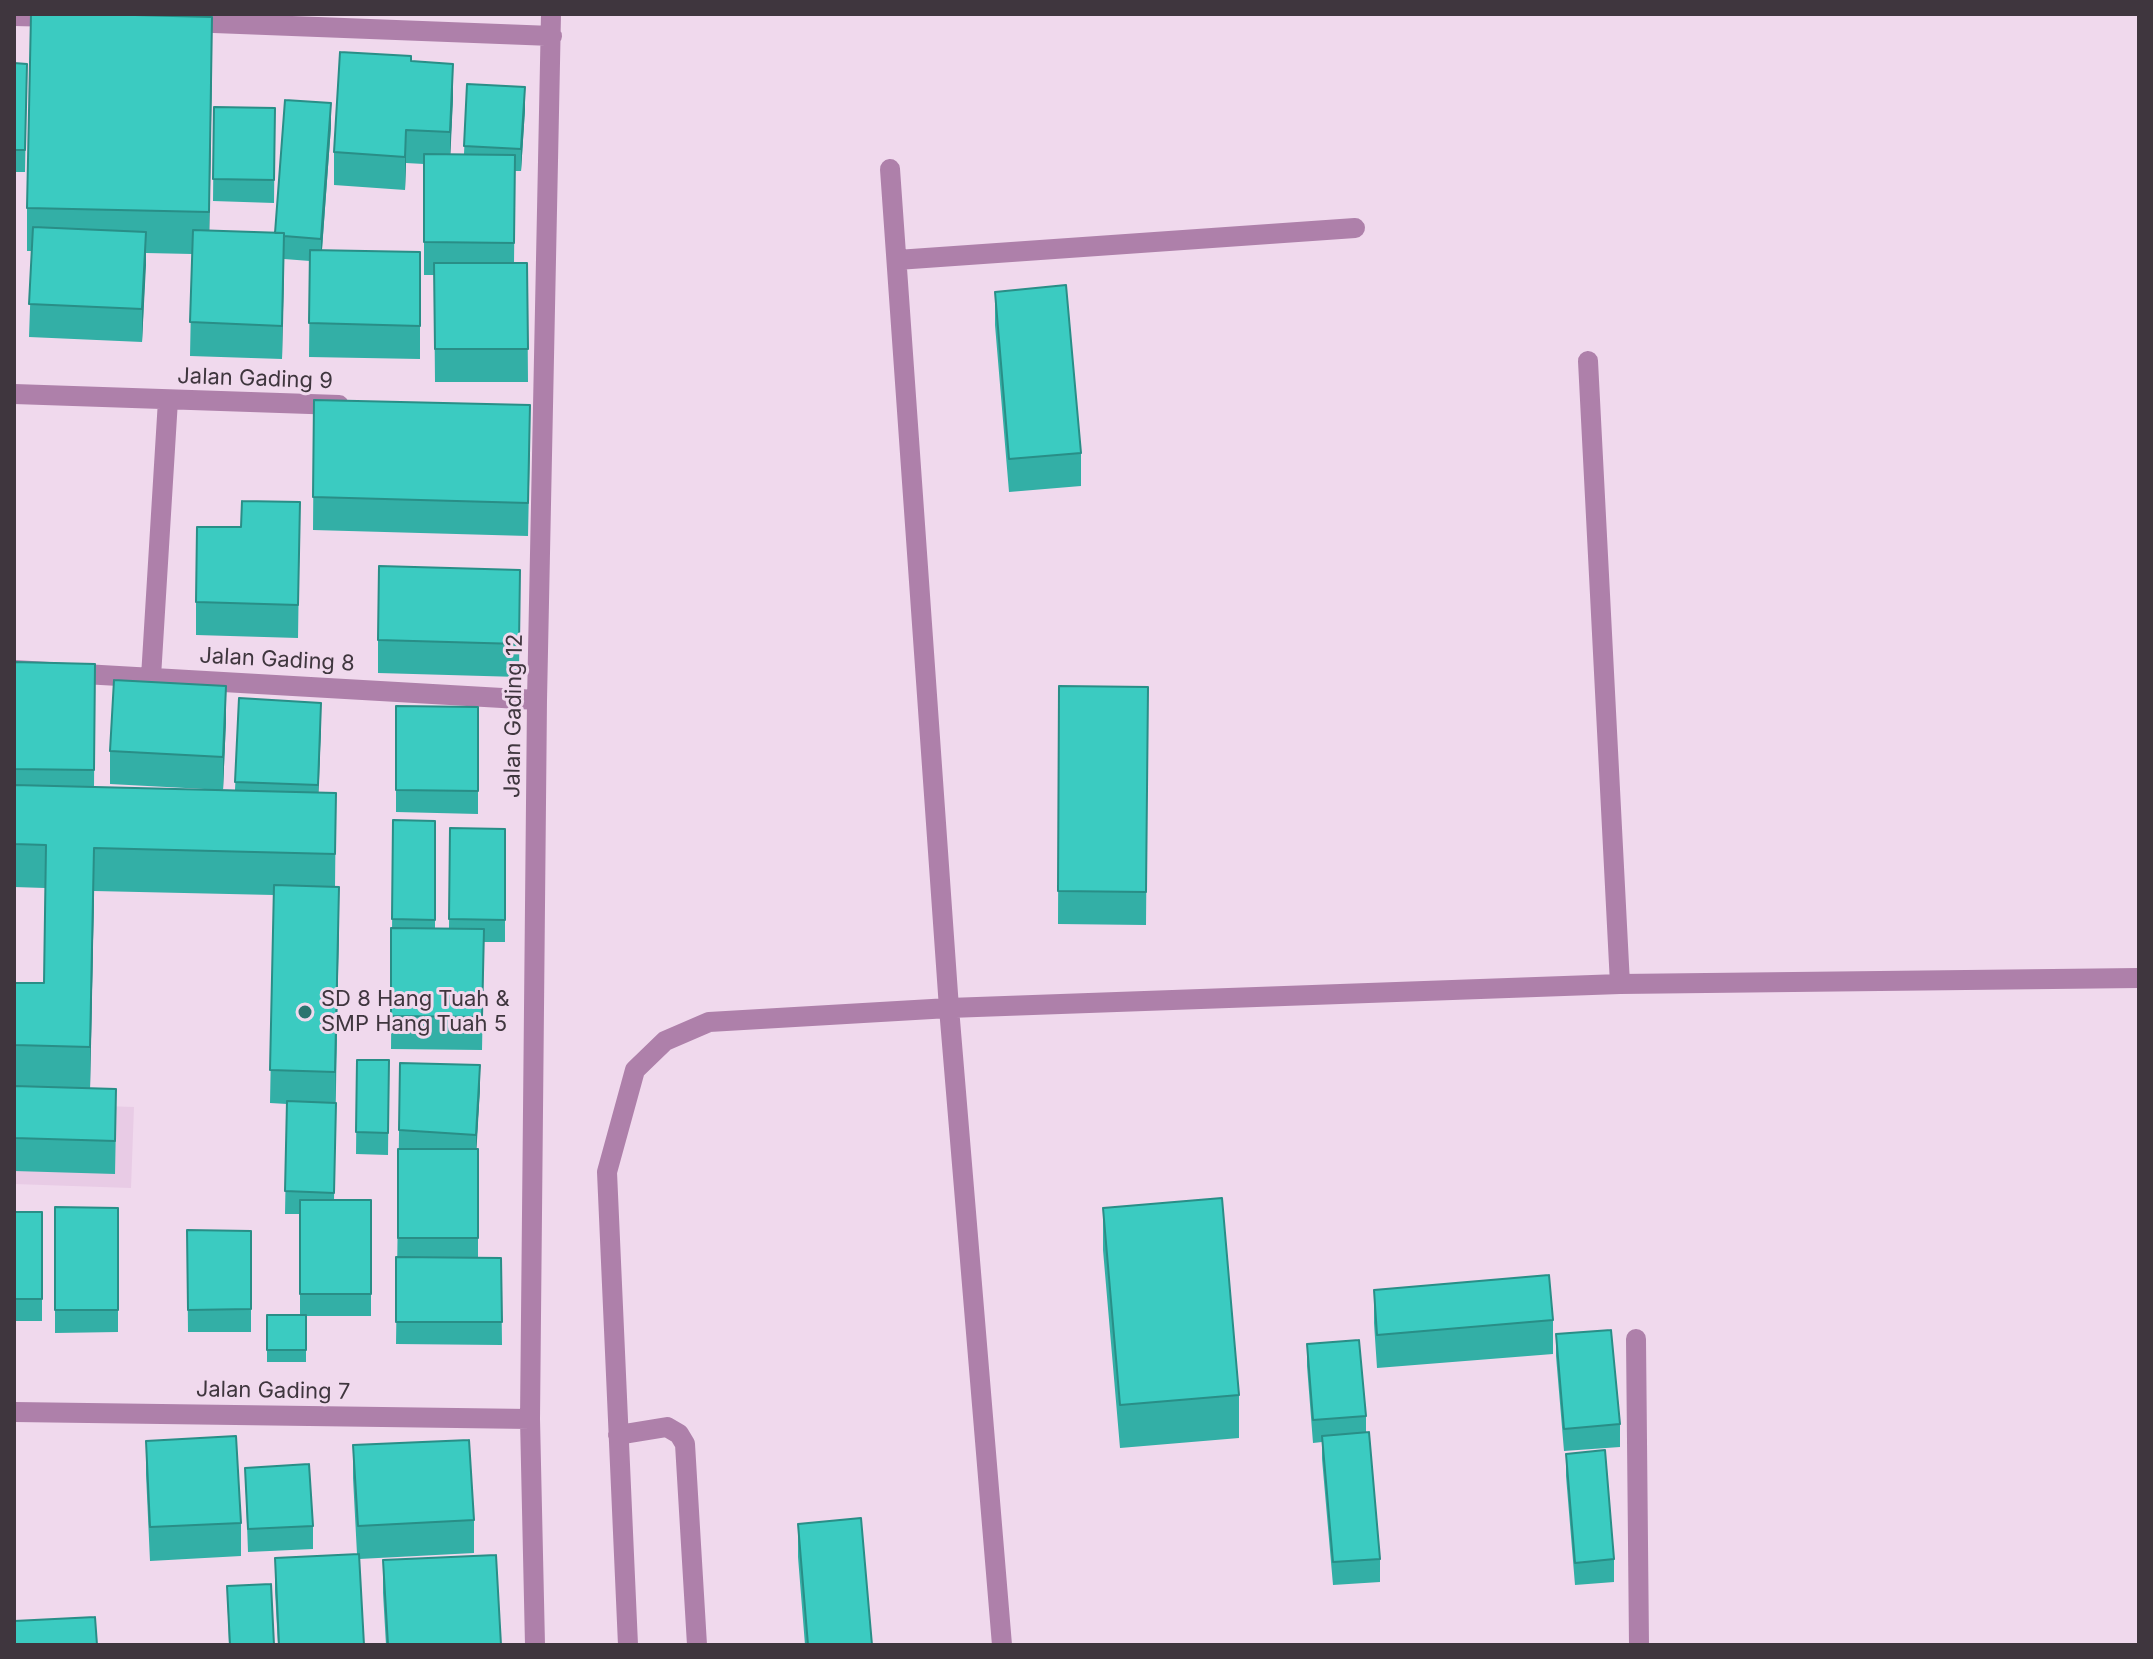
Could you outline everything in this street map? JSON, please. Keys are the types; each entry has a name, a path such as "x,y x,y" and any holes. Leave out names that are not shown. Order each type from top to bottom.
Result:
{"street":[{"name":"Jalan Gading 12","path":"535,1645 530,1419 537,700 535,411 551,14"},
{"path":"14,16 77,18"},
{"path":"172,22 552,36"},
{"path":"890,169 949,1008 1002,1645"},
{"path":"897,260 1355,228"},
{"path":"1588,361 1620,984"},
{"name":"Jalan Gading 9","path":"14,394 355,406"},
{"path":"151,677 168,400"},
{"name":"Jalan Gading 8","path":"14,670 537,700"},
{"path":"628,1645 607,1172 635,1070 665,1041 709,1022 949,1008 1620,984 2139,978"},
{"path":"1636,1339 1639,1645"},
{"name":"Jalan Gading 7","path":"14,1412 530,1419"},
{"path":"618,1435 667,1427 679,1434 685,1444 697,1645"}],"shaded area":[{"path":"14,1103 134,1107 131,1188 14,1184"}],"building":[{"path":"31,14 212,17 209,212 27,208"},
{"path":"340,52 411,56 411,61 453,64 450,132 406,130 405,157 334,152"},
{"path":"14,63 27,64 25,150 14,150"},
{"path":"467,84 525,87 521,149 464,146"},
{"path":"285,100 331,103 321,239 275,233"},
{"path":"214,107 275,108 274,180 213,179"},
{"path":"424,154 515,155 514,243 424,242"},
{"path":"33,227 146,232 142,309 29,304"},
{"path":"193,230 284,233 282,326 190,322"},
{"path":"310,250 420,252 420,326 309,323"},
{"path":"434,263 527,263 528,349 435,349"},
{"path":"1066,285 1081,453 1009,459 995,292"},
{"path":"314,400 530,405 528,503 313,497"},
{"path":"242,501 300,502 298,605 196,602 197,527 241,527"},
{"path":"379,566 520,570 519,644 378,640"},
{"path":"14,662 95,664 94,770 14,769"},
{"path":"114,680 226,686 223,757 110,751"},
{"path":"1059,686 1148,687 1146,892 1058,891"},
{"path":"239,698 321,703 318,785 235,782"},
{"path":"396,706 478,707 478,791 396,790"},
{"path":"14,785 336,793 335,854 94,848 90,1047 14,1045 14,983 44,983 46,845 14,844"},
{"path":"393,820 435,821 435,920 392,919"},
{"path":"450,828 505,829 505,920 449,919"},
{"name":"SD 8 Hang Tuah & SMP Hang Tuah 5","path":"274,885 339,887 335,1072 270,1070"},
{"path":"391,928 484,929 482,1017 391,1016"},
{"path":"357,1060 389,1060 388,1133 356,1132"},
{"path":"400,1063 480,1065 476,1135 399,1130"},
{"path":"14,1086 116,1089 115,1141 14,1138"},
{"path":"287,1101 336,1103 334,1193 285,1191"},
{"path":"398,1149 478,1149 478,1238 398,1238"},
{"path":"1222,1198 1239,1395 1120,1405 1103,1208"},
{"path":"300,1200 371,1200 371,1294 300,1294"},
{"path":"55,1207 118,1208 118,1310 55,1310"},
{"path":"14,1212 42,1212 42,1299 14,1299"},
{"path":"187,1230 251,1231 251,1309 188,1310"},
{"path":"396,1257 501,1258 502,1322 396,1322"},
{"path":"1549,1275 1553,1320 1377,1335 1374,1290"},
{"path":"267,1315 306,1315 306,1350 267,1350"},
{"path":"1611,1330 1620,1424 1564,1429 1556,1334"},
{"path":"1359,1340 1366,1416 1313,1420 1307,1344"},
{"path":"1369,1432 1380,1559 1333,1562 1322,1436"},
{"path":"236,1436 241,1523 150,1527 146,1441"},
{"path":"469,1440 474,1520 358,1526 353,1445"},
{"path":"1605,1450 1614,1559 1575,1563 1566,1454"},
{"path":"309,1464 313,1526 248,1529 245,1468"},
{"path":"861,1518 872,1645 808,1645 798,1524"},
{"path":"359,1554 364,1645 279,1645 275,1558"},
{"path":"496,1555 501,1645 388,1645 383,1560"},
{"path":"271,1584 274,1645 230,1645 227,1586"},
{"path":"95,1617 97,1645 14,1645 14,1621"}],"place":[{"name":"SD 8 Hang Tuah & SMP Hang Tuah 5","path":"305,1012"}]}
